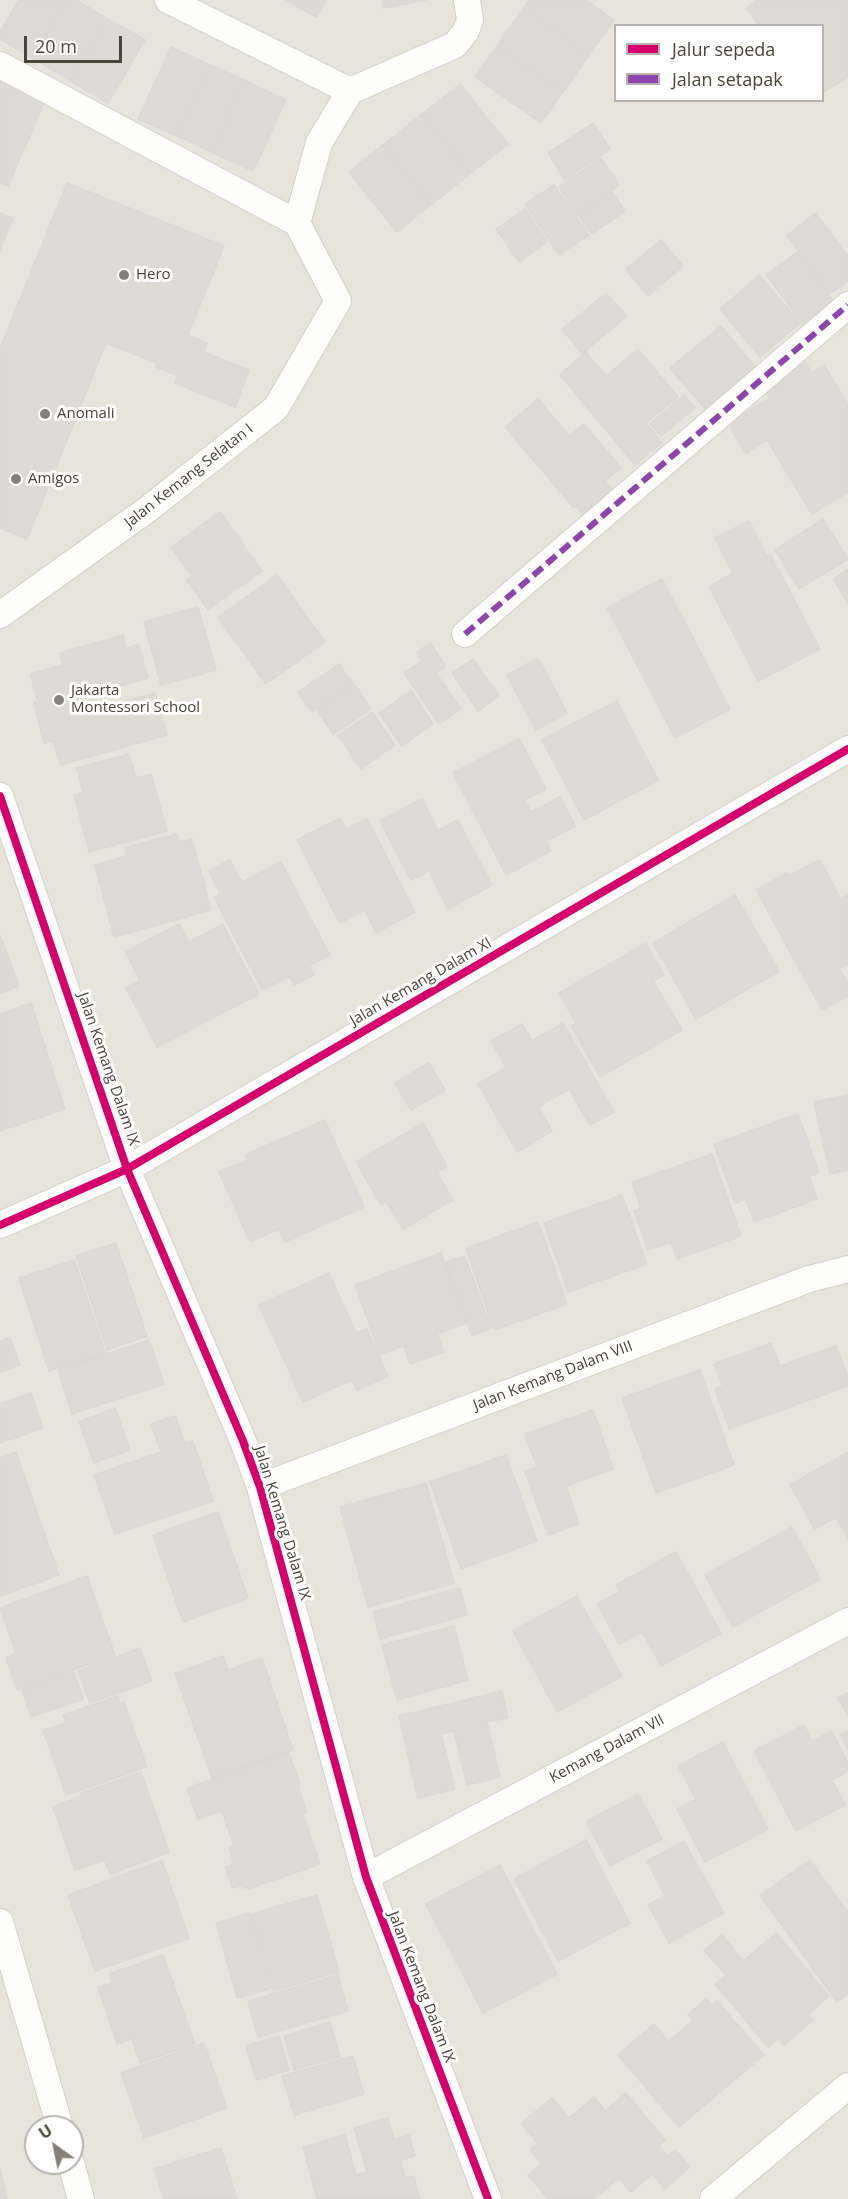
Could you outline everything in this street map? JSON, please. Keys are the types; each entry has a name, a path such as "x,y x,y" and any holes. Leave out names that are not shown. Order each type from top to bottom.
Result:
{"street":[{"path":"168,0 350,91"},
{"path":"0,65 297,223 319,143 350,91 455,45 466,31 470,20 467,0"},
{"name":"Jalan Kemang Selatan I","path":"0,615 148,509 276,408 338,301 297,223"},
{"path":"465,634 848,305"},
{"name":"Jalan Kemang Dalam XI","path":"0,1225 128,1169 848,748"},
{"name":"Jalan Kemang Dalam IX","path":"0,796 128,1169 243,1441 260,1487 366,1877 488,2199"},
{"name":"Jalan Kemang Dalam VIII","path":"260,1487 809,1279 848,1269"},
{"name":"Kemang Dalam VII","path":"366,1877 848,1621"},
{"path":"0,1922 56,2115"},
{"path":"713,2199 848,2086"},
{"path":"74,2175 81,2199"}],"shaded area":[{"path":"0,0 848,0 848,2199 0,2199"}],"building":[{"path":"19,0 65,0 31,57 0,39 0,32"},
{"path":"65,0 76,0 108,19 71,81 31,57"},
{"path":"286,0 326,0 316,17"},
{"path":"382,0 426,0 383,8"},
{"path":"529,0 586,0 614,20 589,55 523,9"},
{"path":"757,0 848,0 848,77 824,92 824,24 758,24 747,8"},
{"path":"523,9 589,55 563,92 497,46"},
{"path":"108,19 145,40 108,103 71,81"},
{"path":"497,46 563,92 541,123 475,77"},
{"path":"171,47 210,65 177,136 138,119"},
{"path":"210,65 244,80 212,152 177,136"},
{"path":"0,79 46,98 8,186 0,183"},
{"path":"244,80 286,100 253,171 212,152"},
{"path":"460,84 508,144 470,174 422,114"},
{"path":"422,114 470,174 431,205 383,145"},
{"path":"593,123 610,149 565,180 548,153"},
{"path":"383,145 431,205 397,232 349,172"},
{"path":"601,158 619,185 577,214 559,187"},
{"path":"67,183 224,246 188,335 207,343 204,352 249,370 235,407 175,383 178,376 156,367 157,363 106,343 27,539 0,528 0,349"},
{"path":"554,185 589,235 559,255 525,204"},
{"path":"612,192 625,211 592,234 578,214"},
{"path":"525,209 547,242 519,262 496,229"},
{"path":"0,213 13,218 0,251"},
{"path":"816,213 848,256 848,281 830,294 787,235"},
{"path":"661,240 683,266 648,296 626,269"},
{"path":"797,252 833,301 803,324 766,275"},
{"path":"759,275 800,323 760,357 720,309"},
{"path":"606,293 627,316 582,354 562,329"},
{"path":"721,326 757,369 707,411 670,368"},
{"path":"638,349 678,397 646,423 662,443 635,465 560,375 586,352 606,376"},
{"path":"805,362 812,373 824,365 848,405 848,492 812,514 767,440 746,453 728,424 770,398 764,387"},
{"path":"684,395 695,408 661,436 650,424"},
{"path":"538,399 569,436 584,424 621,468 605,481 615,492 586,517 576,506 574,508 505,427"},
{"path":"220,512 262,571 208,610 187,580 192,576 171,547"},
{"path":"823,519 848,559 799,589 775,550"},
{"path":"749,521 767,556 770,554 820,649 758,681 709,587 733,573 715,538"},
{"path":"848,570 848,603 833,579"},
{"path":"277,575 325,642 266,684 218,617"},
{"path":"662,579 730,709 675,738 607,608"},
{"path":"198,607 216,670 161,685 144,622"},
{"name":"Jakarta Montessori School","path":"123,635 126,648 139,645 148,678 80,697 84,712 155,693 167,735 60,765 53,741 44,743 34,703 38,702 30,674 63,665 60,653"},
{"path":"430,643 446,666 436,673 461,709 439,724 404,673 422,661 417,652"},
{"path":"538,658 567,713 536,730 507,675"},
{"path":"473,659 499,696 478,711 452,673"},
{"path":"339,664 353,684 312,712 298,692"},
{"path":"355,685 371,709 333,734 317,710"},
{"path":"411,691 433,724 402,746 379,713"},
{"path":"617,701 658,780 584,820 542,740"},
{"path":"372,712 395,745 361,769 338,735"},
{"path":"519,739 546,789 525,800 531,812 560,797 575,826 546,841 551,851 506,875 453,773"},
{"path":"129,754 136,778 151,774 167,831 89,852 74,795 83,793 77,768"},
{"path":"422,799 438,830 458,820 492,885 448,909 429,871 411,880 380,821"},
{"path":"340,818 346,829 367,819 415,912 376,933 365,910 340,923 297,840"},
{"path":"177,834 180,842 192,839 211,910 114,937 95,865 127,856 125,848"},
{"path":"230,860 242,882 281,862 330,955 309,966 314,975 294,985 290,976 262,990 214,897 220,893 209,871"},
{"path":"820,860 841,899 848,895 848,964 839,968 848,984 848,996 822,1010 756,890 787,873 789,876"},
{"path":"735,895 779,971 696,1019 653,943"},
{"path":"179,924 189,942 223,924 259,994 157,1047 126,988 140,981 126,952"},
{"path":"0,935 19,986 0,993"},
{"path":"646,943 664,975 653,981 682,1030 600,1077 571,1026 576,1024 559,993"},
{"path":"31,1003 65,1109 0,1131 0,1014"},
{"path":"563,1023 614,1112 590,1125 569,1089 538,1107 552,1131 517,1152 478,1084 506,1068 491,1041 522,1024 532,1041"},
{"path":"429,1063 445,1090 411,1110 395,1083"},
{"path":"848,1095 848,1170 830,1174 814,1102"},
{"path":"798,1114 819,1173 809,1176 817,1199 754,1222 746,1199 735,1203 714,1144"},
{"path":"325,1120 364,1207 285,1242 279,1229 250,1242 219,1172 247,1160 245,1155"},
{"path":"423,1123 447,1166 437,1172 453,1200 403,1229 386,1201 381,1205 356,1162"},
{"path":"712,1154 741,1236 677,1259 671,1242 648,1250 634,1211 641,1208 632,1182"},
{"path":"622,1195 647,1264 568,1292 544,1223"},
{"path":"538,1222 567,1304 494,1330 466,1248"},
{"path":"116,1243 147,1336 107,1350 76,1256"},
{"path":"441,1253 467,1323 437,1334 444,1352 410,1364 404,1346 380,1354 355,1285"},
{"path":"465,1256 491,1328 472,1336 446,1262"},
{"path":"74,1260 105,1353 49,1371 19,1278"},
{"path":"329,1273 356,1333 367,1329 388,1376 357,1390 352,1380 303,1402 259,1305"},
{"path":"10,1338 20,1365 0,1372 0,1341"},
{"path":"149,1340 164,1384 72,1414 58,1370"},
{"path":"771,1343 780,1366 836,1346 848,1378 848,1386 729,1429 715,1389 723,1386 714,1364"},
{"path":"700,1370 734,1465 656,1493 622,1398"},
{"path":"31,1393 43,1428 0,1443 0,1404"},
{"path":"115,1408 130,1450 94,1463 79,1422"},
{"path":"593,1410 613,1469 566,1486 579,1524 548,1535 525,1472 537,1467 525,1434"},
{"path":"175,1416 185,1443 193,1441 213,1501 115,1534 94,1475 161,1452 151,1424"},
{"path":"16,1452 59,1575 0,1596 0,1458"},
{"path":"848,1452 848,1538 836,1517 815,1529 790,1485"},
{"path":"506,1455 537,1541 461,1569 430,1482"},
{"path":"426,1483 454,1583 368,1607 340,1507"},
{"path":"218,1512 248,1598 183,1622 153,1535"},
{"path":"792,1527 820,1579 733,1627 705,1575"},
{"path":"676,1552 721,1633 661,1666 642,1632 619,1644 597,1604 620,1592 616,1585"},
{"path":"87,1576 115,1655 17,1690 6,1658 16,1653 0,1608"},
{"path":"460,1588 467,1615 380,1639 373,1612"},
{"path":"577,1596 622,1676 557,1712 513,1631"},
{"path":"454,1626 468,1680 397,1700 382,1645"},
{"path":"140,1648 152,1681 90,1703 78,1671"},
{"path":"223,1656 228,1670 262,1658 293,1750 212,1778 175,1673"},
{"path":"74,1672 83,1699 31,1717 22,1690"},
{"path":"502,1691 508,1718 487,1722 500,1777 467,1785 454,1731 441,1734 455,1789 418,1798 399,1716"},
{"path":"848,1693 848,1716 838,1698"},
{"path":"118,1696 120,1704 124,1702 147,1767 66,1795 43,1730 66,1723 63,1715"},
{"path":"804,1725 812,1742 831,1731 848,1763 848,1771 832,1780 845,1805 796,1831 754,1751"},
{"path":"848,1731 848,1750 840,1735"},
{"path":"723,1742 768,1829 705,1862 677,1809 696,1799 678,1766"},
{"path":"289,1753 300,1784 293,1786 298,1787 307,1813 303,1814 320,1864 248,1889 243,1888 242,1885 233,1888 225,1867 234,1864 229,1848 234,1846 222,1811 198,1819 187,1788"},
{"path":"141,1772 169,1852 110,1874 105,1860 75,1870 53,1807 82,1796 81,1793"},
{"path":"638,1794 662,1839 610,1866 586,1822"},
{"path":"586,1840 630,1923 558,1961 514,1879"},
{"path":"684,1841 724,1913 669,1943 648,1905 665,1896 647,1861"},
{"path":"810,1860 846,1910 848,1909 848,1994 837,2002 760,1895"},
{"path":"162,1861 189,1938 95,1971 68,1895"},
{"path":"500,1865 557,1974 483,2013 426,1904"},
{"path":"317,1895 339,1972 274,1991 252,1914"},
{"path":"250,1913 271,1988 237,1998 216,1923"},
{"path":"776,1933 829,1996 808,2014 813,2020 784,2045 779,2038 768,2047 715,1984 726,1976 704,1950 722,1935 743,1961"},
{"path":"163,1955 195,2044 140,2063 132,2039 117,2044 98,1987 112,1983 109,1974"},
{"path":"338,1975 348,2011 258,2037 248,2001"},
{"path":"706,1999 712,2006 717,2001 764,2055 679,2127 618,2055 654,2024 668,2041 693,2021 688,2015"},
{"path":"330,2022 340,2057 294,2070 284,2036"},
{"path":"279,2036 289,2070 256,2080 246,2046"},
{"path":"204,2043 227,2108 144,2138 121,2073"},
{"path":"353,2056 364,2094 294,2115 282,2076"},
{"path":"626,2093 665,2140 659,2145 668,2156 675,2150 690,2167 665,2189 653,2174 631,2192 619,2178 594,2199 548,2199 528,2175 542,2164 530,2150 538,2144 521,2123 552,2098 569,2118 594,2097 605,2111"},
{"path":"388,2118 394,2140 409,2135 415,2156 401,2160 405,2178 414,2176 420,2199 317,2199 303,2147 345,2135 356,2175 367,2172 354,2128"},
{"path":"221,2148 237,2199 164,2199 154,2169"},
{"path":"0,2169 7,2199 0,2199"}],"marked path":[{"path":"465,634 848,305"}],"cycle path":[{"path":"0,1225 127,1169 848,749"},
{"path":"0,796 127,1169 243,1441 260,1487 366,1877 488,2199"}],"place":[{"name":"Hero","path":"124,275"},
{"name":"Anomali","path":"45,414"},
{"name":"Amigos","path":"16,479"},
{"name":"Jakarta Montessori School","path":"59,700"}]}
